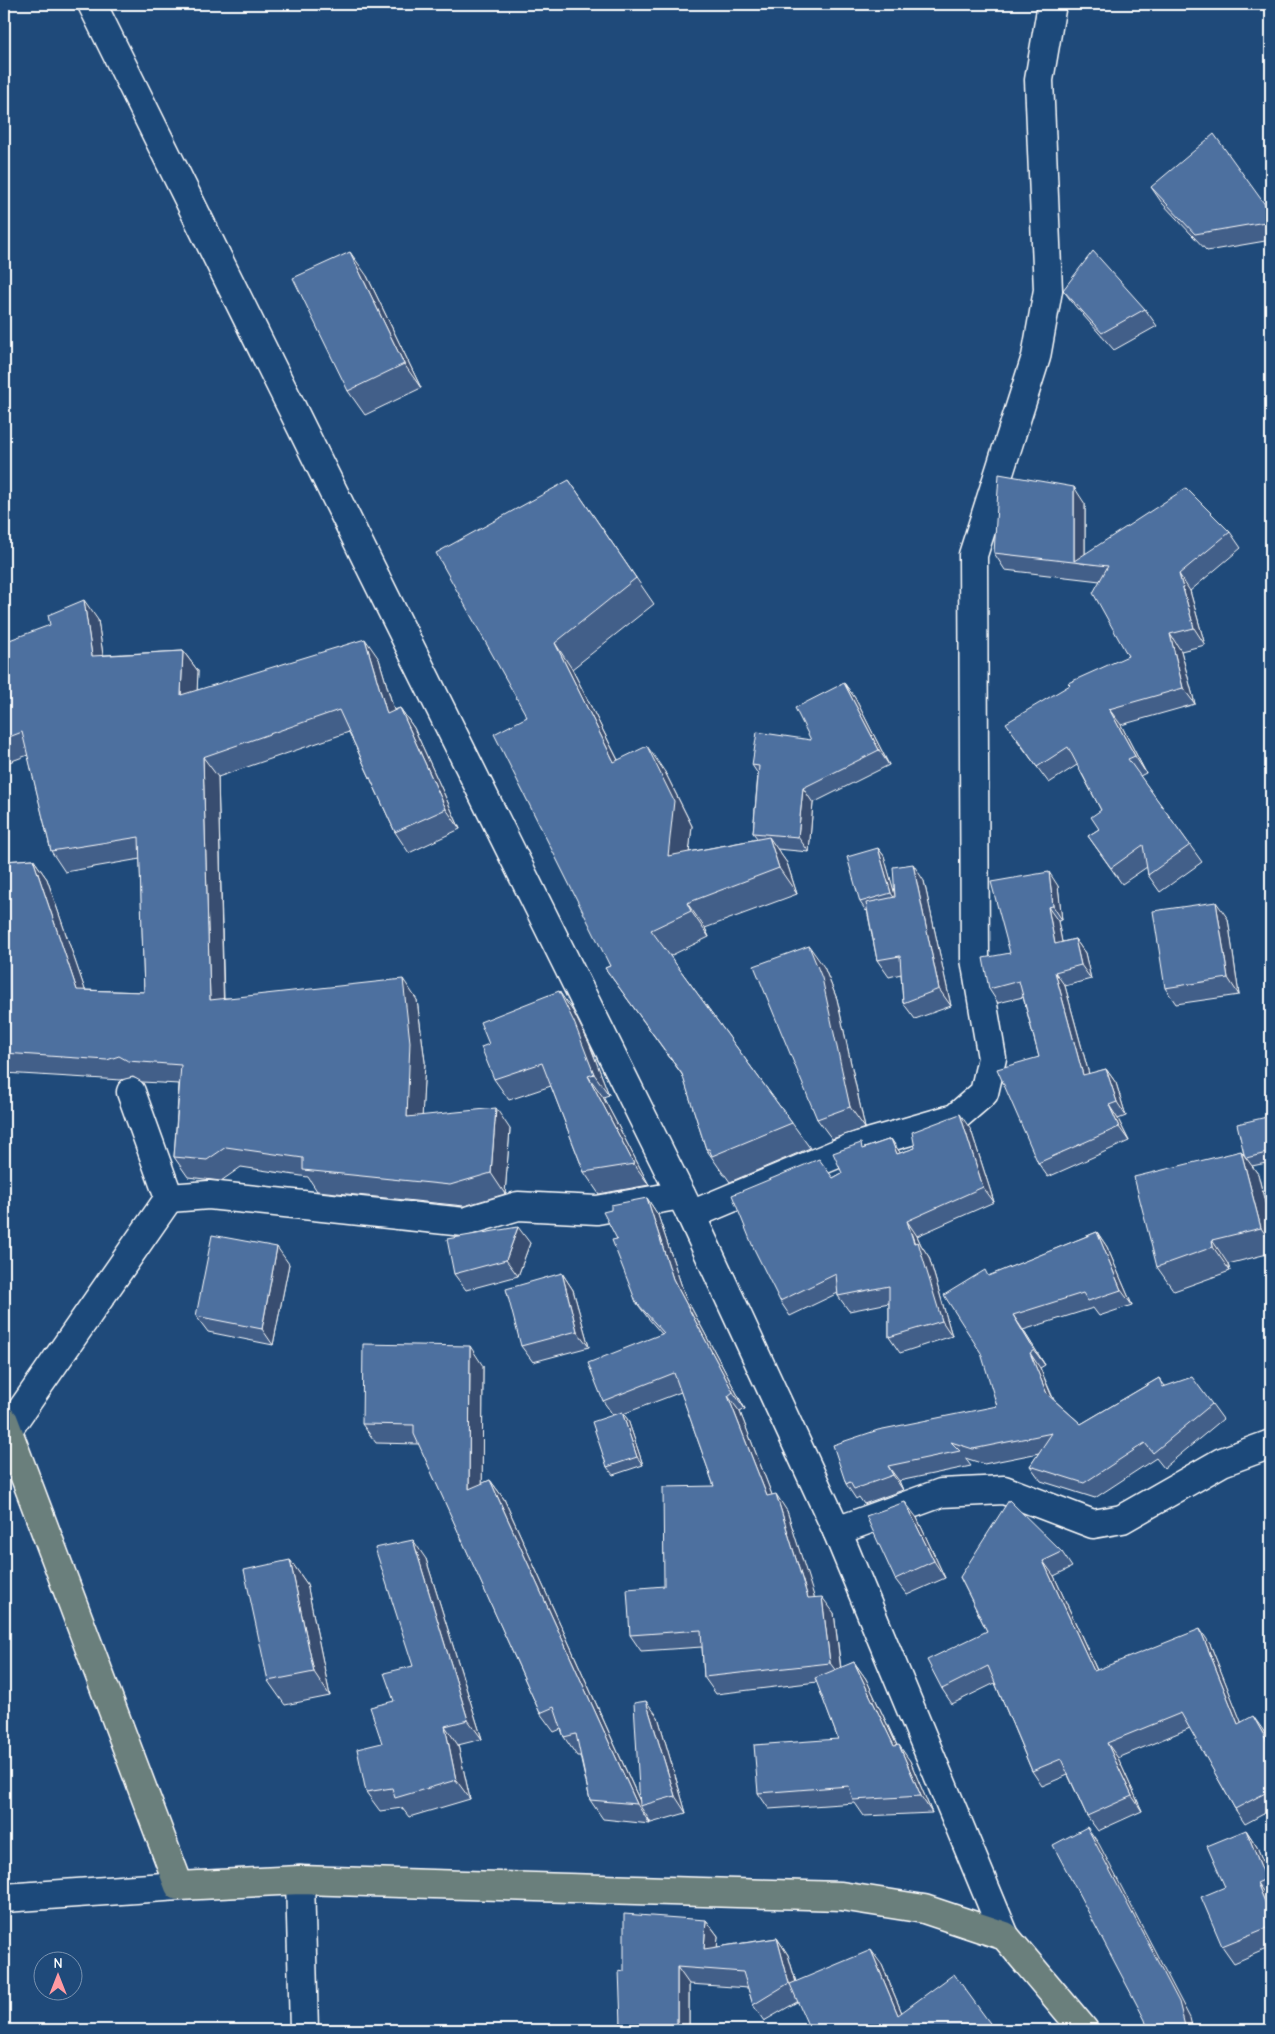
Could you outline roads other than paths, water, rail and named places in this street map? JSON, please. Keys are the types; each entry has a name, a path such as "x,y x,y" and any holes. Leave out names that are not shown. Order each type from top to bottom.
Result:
{"main road":[{"path":"6,1426 179,1886 300,1880 841,1896 924,1909 1005,1936 1084,2030"}],"street":[{"path":"92,4 686,1205 837,1531 1005,1936"},
{"path":"169,1198 209,1195 464,1222 518,1206 597,1210 686,1205 851,1148 955,1118 984,1093 992,1058 976,959 974,555 1036,357 1048,290 1039,80 1052,4"},
{"path":"131,1092 169,1198"},
{"path":"6,1426 169,1198"},
{"path":"837,1531 941,1493 977,1491 1004,1490 1094,1524 1122,1519 1222,1462 1271,1444"},
{"path":"300,1880 304,2030"},
{"path":"4,1898 179,1886"}]}
